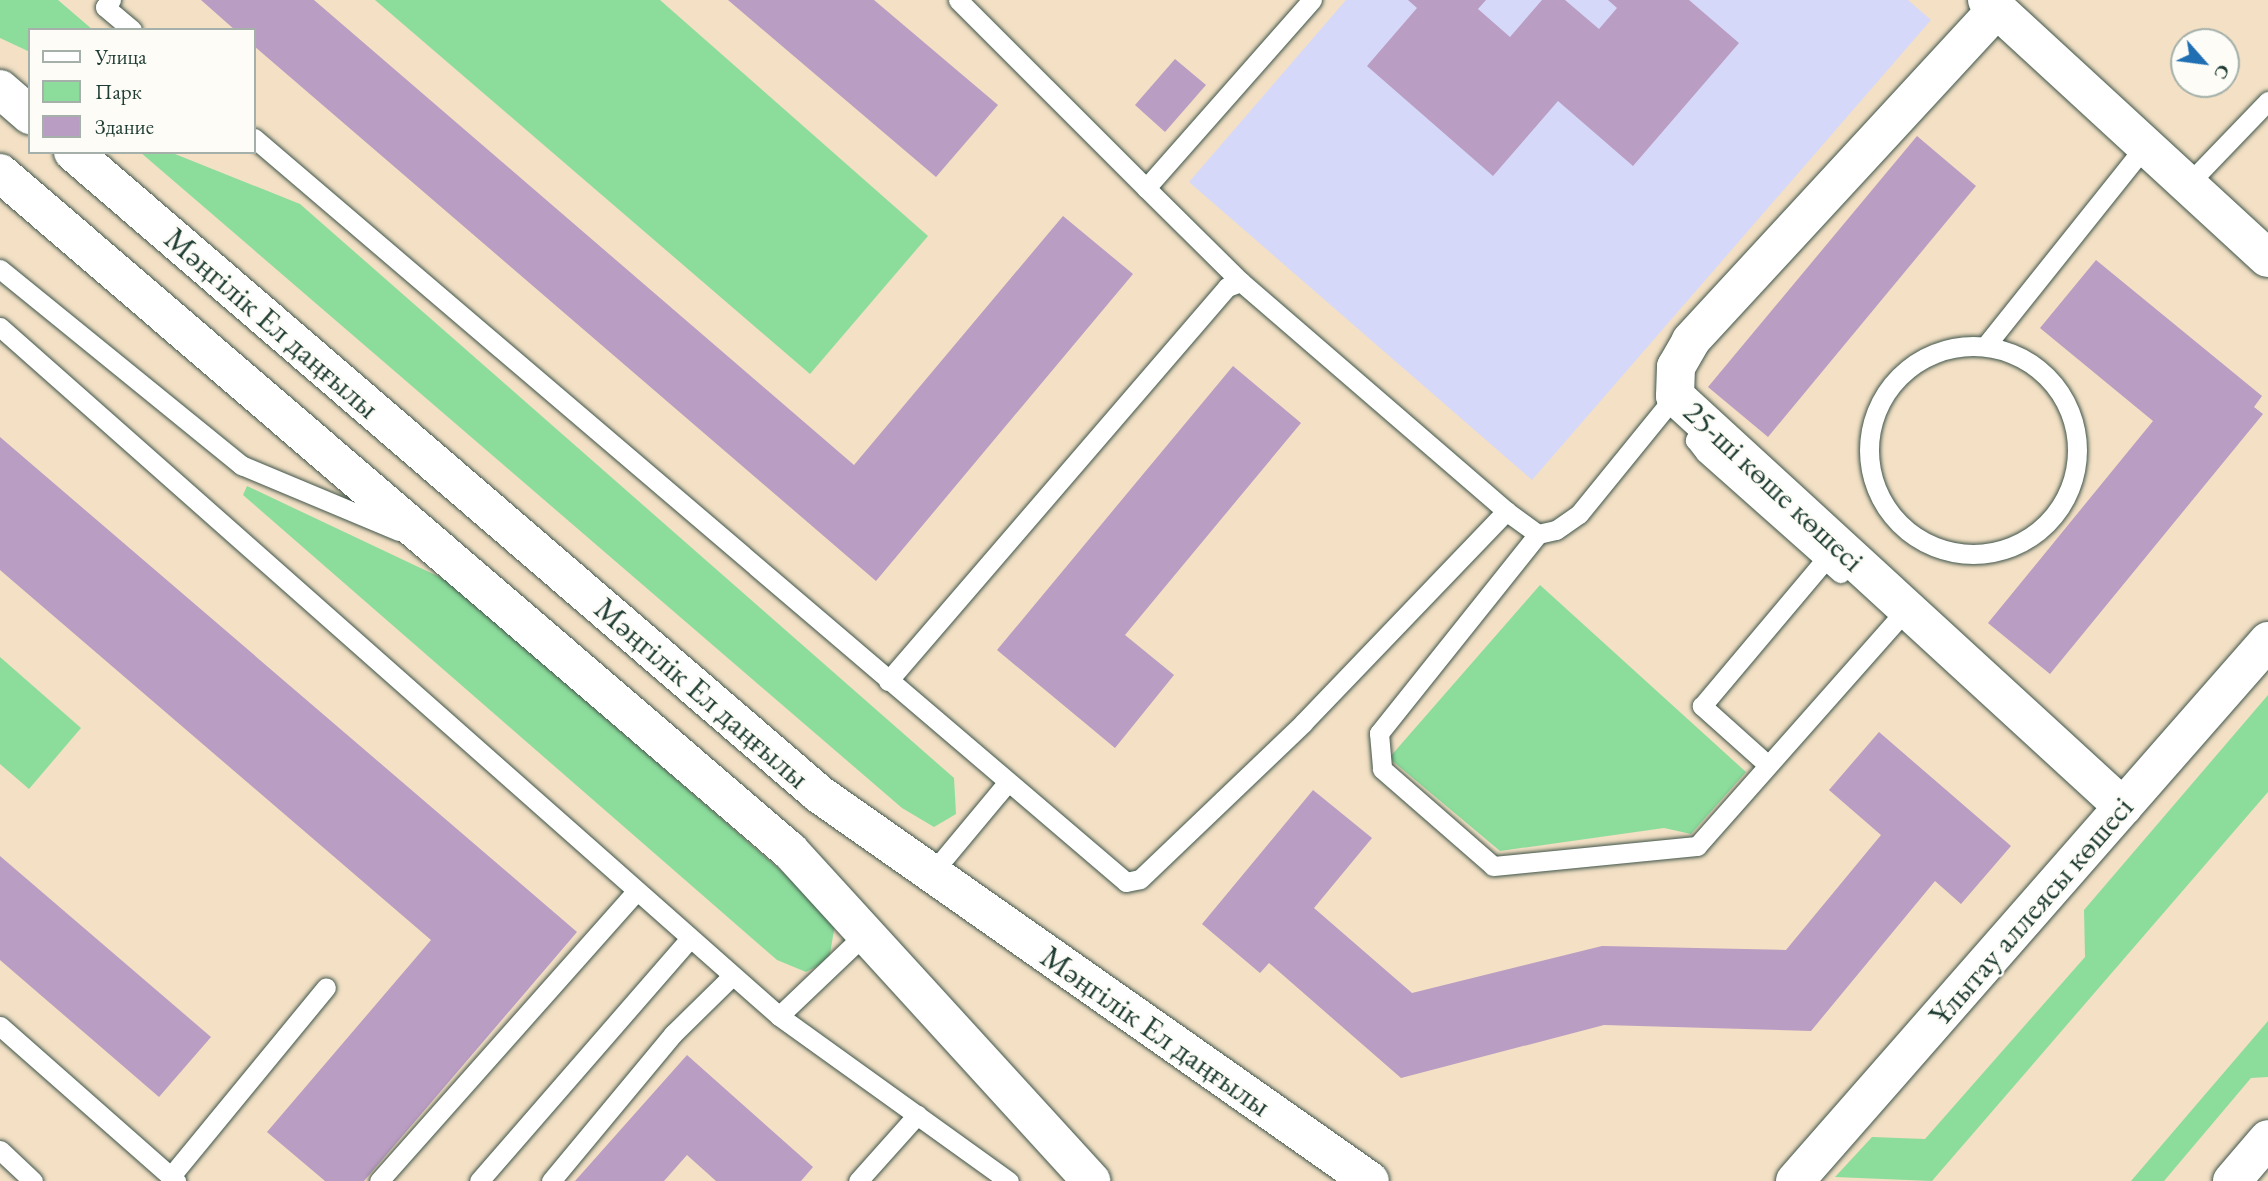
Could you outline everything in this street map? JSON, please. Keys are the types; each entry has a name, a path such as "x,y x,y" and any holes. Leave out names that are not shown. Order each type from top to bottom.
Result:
{"main road":[{"path":"1996,4 2268,258"},
{"name":"25-ші көше көшесі","path":"1996,4 1690,341 1676,367 1675,396 2123,807"},
{"path":"0,89 28,113"},
{"name":"Мәңгілік Ел даңғылы","path":"75,154 820,794 1370,1181"},
{"name":"Мәңгілік Ел даңғылы","path":"0,173 790,851 1091,1181"},
{"name":"Ұлытау аллеясы көшесі","path":"1795,1181 2268,641"},
{"path":"2232,1181 2268,1139"}],"lane":[{"path":"111,0 105,6 130,28"},
{"path":"958,0 1241,282 1506,512 1538,534"},
{"path":"1146,188 1312,0"},
{"path":"0,79 28,86"},
{"path":"2189,183 2268,101"},
{"path":"256,140 1112,876 1140,879 1506,512"},
{"path":"1987,344 2022,358 2057,388 2068,408 2077,453 2066,498 2044,526 2015,545 1970,554 1925,542 1889,512 1875,481 1869,447 1881,402 1911,367 1954,348 1987,344 2146,145"},
{"path":"0,269 241,465 434,545"},
{"path":"888,681 1227,287 1241,282"},
{"path":"0,327 731,977 779,1016 1009,1181"},
{"path":"1675,396 1579,514 1538,534 1379,733 1382,769 1493,866 1697,846 1895,622"},
{"path":"1703,422 1695,440 1705,453 1998,713 2034,726"},
{"path":"1768,765 1702,706 1825,560"},
{"path":"932,873 1007,783"},
{"path":"379,1181 636,892"},
{"path":"779,1016 866,934"},
{"path":"479,1181 689,939"},
{"path":"551,1181 673,1034 731,977"},
{"path":"0,1026 174,1179 326,987"},
{"path":"858,1181 916,1115"},
{"path":"0,1150 33,1181"}],"shaded area":[{"path":"1346,0 1908,0 1931,20 1532,480 1189,182"}],"green space":[{"path":"0,0 58,0 91,28 28,28 28,51 0,38"},
{"path":"375,0 660,0 928,236 810,374"},
{"path":"142,154 175,154 300,204 954,778 956,814 934,827 902,808"},
{"path":"247,486 448,581 824,908 835,924 829,960 806,972 777,960 243,495"},
{"path":"1540,585 1746,772 1691,834 1664,828 1500,851 1389,758"},
{"path":"0,657 81,728 29,789 0,764"},
{"path":"2268,695 2268,792 1932,1181 1835,1177 1872,1137 1925,1139 2085,957 2084,910"},
{"path":"2268,1021 2268,1077 2251,1078 2164,1181 2131,1181"}],"building":[{"path":"201,0 314,0 854,465 1063,216 1133,274 876,581 256,48 256,28 233,28"},
{"path":"728,0 874,0 998,105 936,177"},
{"path":"1408,0 1486,0 1478,9 1510,37 1542,0 1565,0 1599,29 1617,8 1608,0 1689,0 1739,43 1633,166 1558,101 1493,176 1367,66 1417,8"},
{"path":"1175,59 1206,85 1165,132 1135,105"},
{"path":"1917,136 1976,186 1768,437 1708,387"},
{"path":"2096,260 2262,396 2254,407 2263,414 2050,674 1988,623 2153,421 2040,328"},
{"path":"1233,366 1301,423 1125,635 1174,675 1115,748 997,650"},
{"path":"0,437 577,932 364,1181 325,1181 267,1132 431,940 0,570"},
{"path":"1879,732 2011,846 1961,904 1935,881 1811,1031 1604,1025 1401,1078 1269,963 1260,973 1202,924 1313,790 1372,838 1314,908 1412,993 1602,946 1786,950 1881,835 1829,790"},
{"path":"0,856 211,1037 159,1097 0,960"},
{"path":"687,1055 813,1167 801,1181 716,1181 687,1155 664,1181 575,1181"}]}
